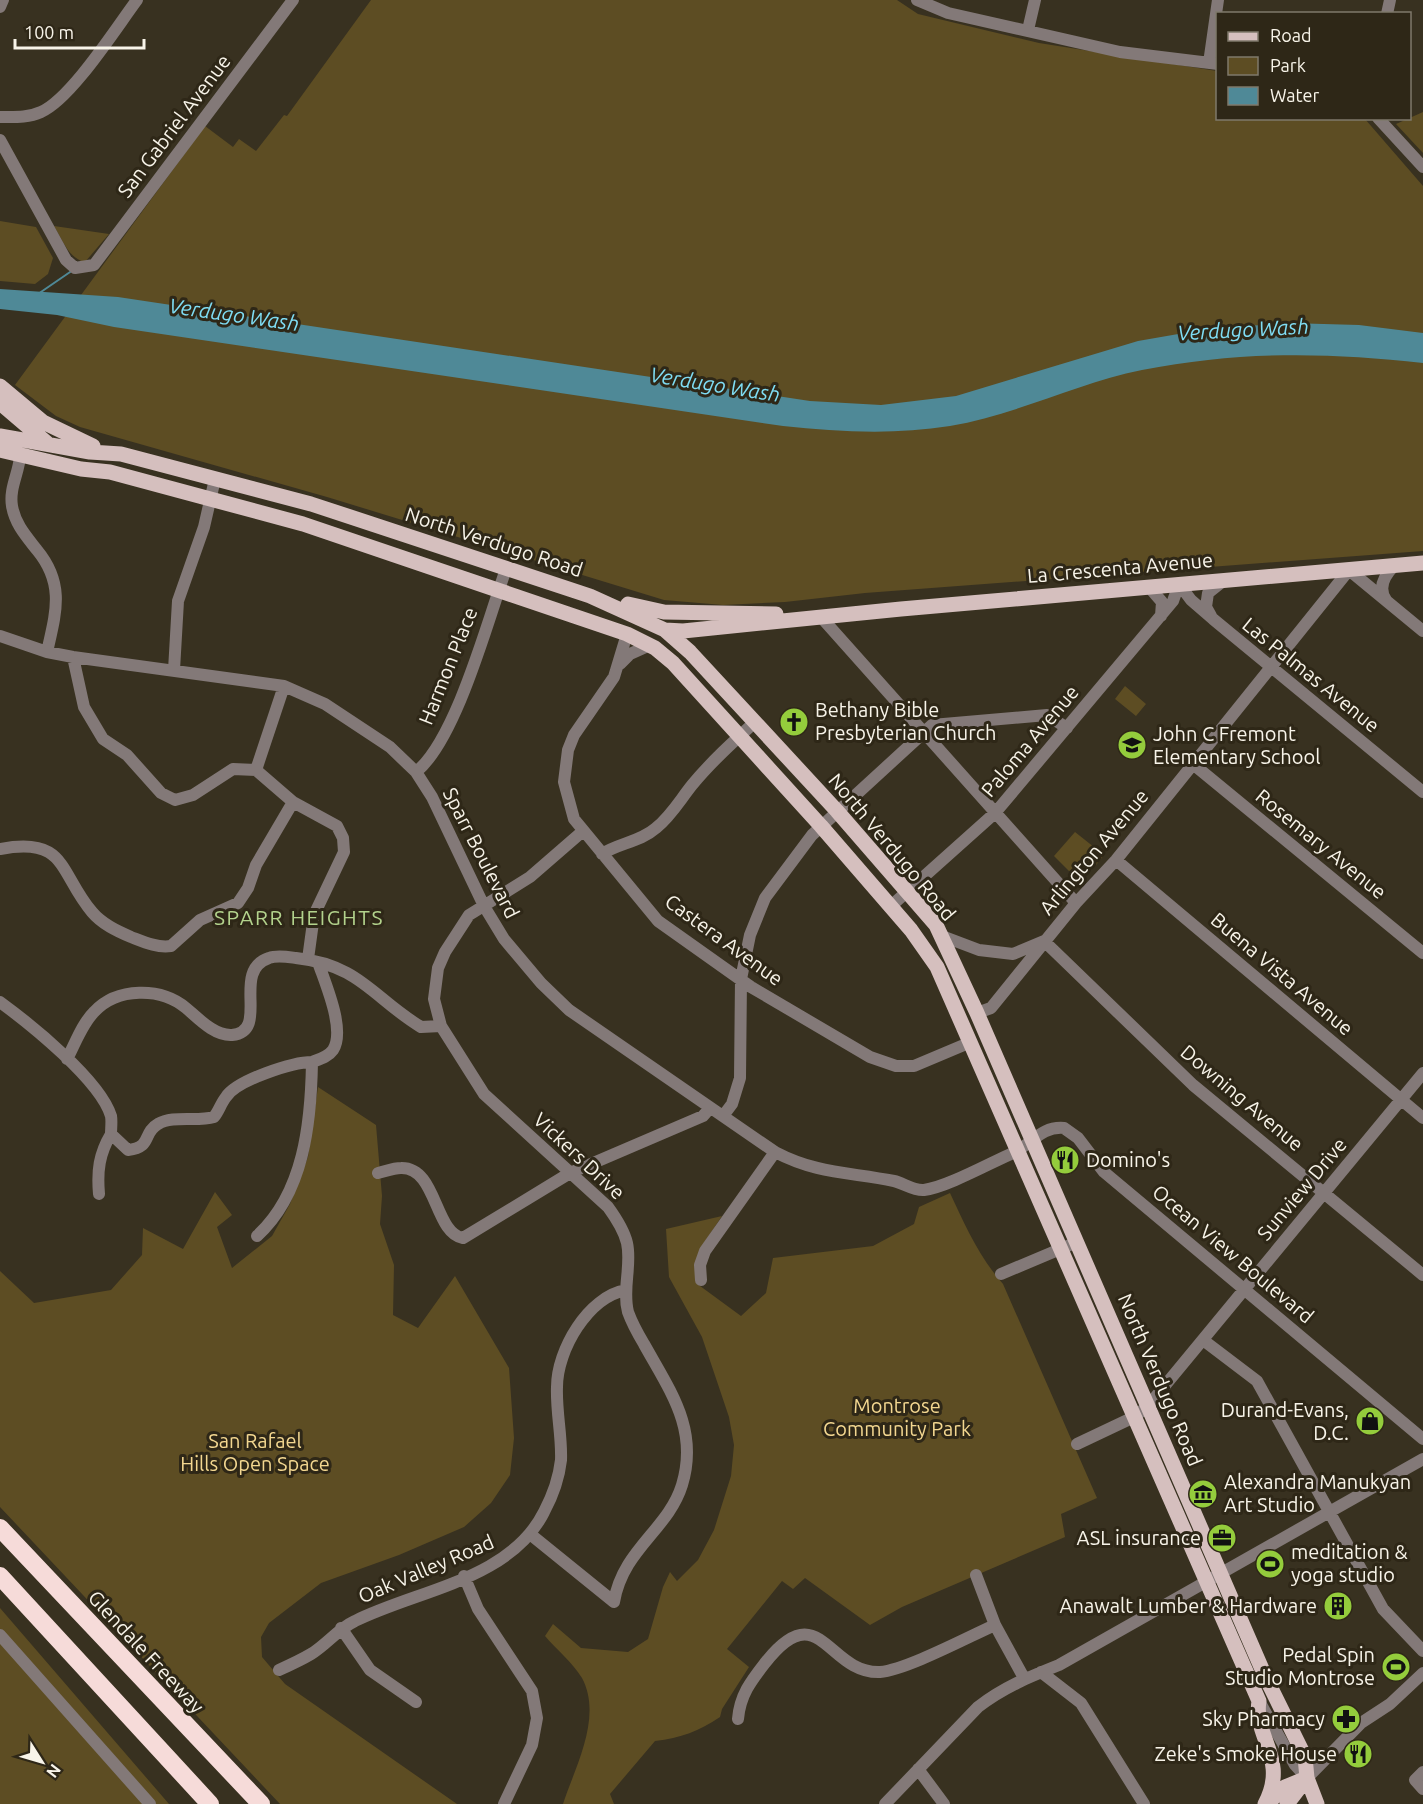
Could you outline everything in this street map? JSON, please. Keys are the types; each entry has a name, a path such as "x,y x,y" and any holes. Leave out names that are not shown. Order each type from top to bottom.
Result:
{"highway":[{"name":"Glendale Freeway","path":"0,1528 258,1802"},
{"path":"0,1576 208,1804"}],"main road":[{"path":"0,386 25,408 60,432 85,443 121,454"},
{"path":"0,403 48,444 110,472"},
{"name":"North Verdugo Road","path":"0,438 90,452 121,454 311,504 590,596 665,630 680,642 837,811 936,925 977,1013 1273,1694 1305,1757 1307,1778"},
{"name":"North Verdugo Road","path":"0,450 81,470 110,472 303,524 627,634 650,645 672,663 891,906 926,948 937,967 1259,1701"},
{"name":"La Crescenta Avenue","path":"579,618 639,628 692,630 1423,563"},
{"name":"La Crescenta Avenue","path":"590,596 664,612 821,617"},
{"path":"1266,1804 1273,1784 1273,1771 1268,1740 1257,1712 1259,1701 1273,1694"},
{"path":"1266,1804 1285,1787 1307,1778"},
{"path":"1287,1804 1307,1778"},
{"path":"1307,1778 1317,1804"}],"street":[{"path":"0,7 3,0"},
{"path":"0,117 22,117 41,112 61,99 137,0"},
{"name":"San Gabriel Avenue","path":"0,140 66,260 75,268 82,269 94,265 293,0"},
{"path":"917,0 948,13 1120,52 1213,63 1216,25"},
{"path":"1028,30 1035,0"},
{"path":"1380,120 1423,167"},
{"path":"0,438 20,456 11,495 14,514 20,528 50,569 57,591 47,652"},
{"path":"174,670 178,601 204,527 215,479"},
{"path":"1386,601 1382,583 1395,566"},
{"name":"Harmon Place","path":"416,772 430,758 464,690 506,569"},
{"path":"1349,570 1423,631"},
{"name":"Arlington Avenue","path":"977,1013 991,1008 1076,903 1116,860 1349,570"},
{"path":"1320,572 1329,589 1326,598"},
{"path":"1213,619 1206,607 1206,601 1213,587 1223,581"},
{"name":"Paloma Avenue","path":"891,906 995,813 1161,616 1173,601 1179,584"},
{"name":"Las Palmas Avenue","path":"1179,584 1191,600 1213,619 1423,792"},
{"path":"1149,587 1162,602 1161,616"},
{"path":"821,617 1076,903"},
{"name":"Castera Avenue","path":"620,665 627,634"},
{"name":"Sparr Boulevard","path":"0,636 47,652 73,657 284,686 325,704 390,747 416,772 447,825 484,906 510,948 569,1010 775,1152 794,1162 822,1171 896,1181 921,1190"},
{"name":"Castera Avenue","path":"650,645 630,654 620,665 606,691 574,735 568,750 564,782 574,819 583,831 658,921 805,1021 870,1058 890,1064 914,1066 971,1042"},
{"path":"73,657 84,707 103,739 127,755 161,793 175,800 193,795 233,769 256,770 293,802 335,824 342,834 345,847 342,858 314,915 313,961 334,1015 337,1041 328,1056 312,1062 298,1062 237,1087 226,1096 214,1117 159,1122 151,1129 146,1143 138,1149 128,1150 111,1134"},
{"path":"256,770 284,686"},
{"path":"723,1116 732,1104 740,1078 741,979 750,935 765,898 821,826 935,724 1041,715 1053,716 1067,728"},
{"path":"602,854 611,848 636,841 668,818 708,767 755,722"},
{"name":"Rosemary Avenue","path":"1193,764 1423,953"},
{"path":"0,849 24,845 50,852 67,871 82,898 97,918 117,931 150,944 171,946 200,920 238,903 248,888 256,865 293,802"},
{"name":"Vickers Drive","path":"530,1534 614,1602 617,1587 627,1565 675,1502 685,1470 687,1441 679,1405 627,1309 627,1242 619,1222 608,1207 484,1095 441,1026 434,999 438,968 445,952 470,915 530,877 583,831"},
{"name":"Buena Vista Avenue","path":"1116,860 1423,1118"},
{"path":"942,936 979,950 1013,954 1044,941"},
{"name":"Downing Avenue","path":"1044,941 1193,1085 1423,1275"},
{"path":"67,1059 94,1012 107,1002 124,995 157,993 171,998 209,1027 224,1035 235,1035 244,1030 250,1022 249,984 260,963 270,958 313,961 362,980 421,1027 441,1026"},
{"path":"0,1002 25,1020 67,1059 99,1094 111,1116 111,1134 103,1148 97,1172 99,1194"},
{"path":"257,1236 280,1212 302,1159 311,1101 312,1062"},
{"name":"Sunview Drive","path":"1077,1444 1134,1417 1148,1406 1423,1073"},
{"path":"378,1173 402,1167 421,1176 457,1237 467,1237 570,1173 703,1116 710,1108"},
{"name":"Ocean View Boulevard","path":"921,1190 937,1187 1018,1150 1049,1128 1064,1128 1072,1132 1104,1172 1423,1439"},
{"path":"701,1280 700,1265 705,1251 775,1152"},
{"path":"1001,1274 1077,1242"},
{"name":"Oak Valley Road","path":"279,1670 313,1653 341,1628 502,1561 530,1534 544,1513 559,1472 561,1447 556,1386 561,1361 575,1332 585,1318 612,1292 626,1290"},
{"path":"1203,1340 1257,1381 1383,1609 1423,1651"},
{"path":"885,1804 978,1707 995,1694 1024,1678 1059,1665 1423,1459"},
{"path":"976,1575 995,1625 1024,1678"},
{"path":"464,1576 478,1609 532,1691 537,1718 532,1745 504,1804"},
{"path":"738,1719 743,1692 776,1649 790,1636 807,1634 817,1638 858,1667 867,1671 882,1672 906,1664 995,1625"},
{"path":"341,1628 370,1670 416,1702"},
{"path":"0,1635 150,1804"},
{"path":"1041,1672 1081,1703 1144,1804"},
{"path":"1307,1778 1361,1723 1390,1704 1423,1673"},
{"name":"North Verdugo Road","path":"1259,1701 1295,1765 1307,1778"},
{"path":"918,1769 944,1804"}],"green space":[{"path":"371,0 897,0 918,14 1039,43 1216,71 1216,120 1366,120 1423,186 1423,551 865,593 785,602 723,605 664,600 327,497 80,427 56,416 15,385 205,126 233,147 239,139 256,151 284,115 287,116"},
{"path":"1423,112 1423,153 1396,124 1411,120 1411,117"},
{"path":"0,221 36,227 53,258 48,274 35,284 0,281"},
{"path":"54,226 109,234 85,262 70,253"},
{"path":"1125,686 1146,704 1136,716 1115,699"},
{"path":"1075,832 1104,855 1096,865 1069,871 1054,856"},
{"name":"San Rafael Hills Open Space","path":"318,1087 376,1125 382,1196 380,1224 394,1265 393,1315 418,1328 455,1276 509,1368 514,1438 510,1475 491,1503 464,1527 399,1555 321,1583 269,1623 261,1637 262,1657 285,1684 457,1804 280,1804 0,1507 0,1271 34,1303 111,1290 142,1255 143,1228 183,1249 215,1192 232,1215 217,1227 232,1268 272,1236 290,1204 308,1157"},
{"name":"Montrose Community Park","path":"950,1193 980,1252 1003,1284 1097,1498 1061,1514 1065,1537 902,1607 870,1625 805,1578 793,1589 782,1581 727,1649 749,1667 722,1709 720,1717 689,1733 655,1741 610,1794 614,1804 563,1804 585,1742 590,1709 588,1693 582,1678 545,1636 553,1624 581,1648 628,1652 648,1639 663,1587 670,1572 677,1581 698,1560 714,1530 731,1476 734,1445 729,1417 702,1337 669,1277 666,1229 722,1216 700,1249 696,1283 741,1316 766,1293 773,1258 873,1246 914,1224 919,1207"},
{"path":"0,1608 169,1804 0,1804"}],"water":[{"name":"Verdugo Wash","path":"0,289 118,297 810,401 881,405 956,396 1138,341 1207,329 1288,323 1359,325 1423,333 1423,363 1317,355 1213,359 1118,376 999,414 950,426 887,432 825,430 783,426 114,327 57,315 0,309"}],"waterway":[{"path":"38,294 73,270"}],"place":[{"name":"Bethany Bible Presbyterian Church","path":"794,722"},
{"name":"John C Fremont Elementary School","path":"1132,745"},
{"name":"Domino's","path":"1065,1160"},
{"name":"Durand-Evans, D.C.","path":"1370,1421"},
{"name":"Alexandra Manukyan Art Studio","path":"1203,1494"},
{"name":"ASL insurance","path":"1222,1538"},
{"name":"meditation & yoga studio","path":"1270,1564"},
{"name":"Anawalt Lumber & Hardware","path":"1338,1606"},
{"name":"Pedal Spin Studio Montrose","path":"1396,1667"},
{"name":"Sky Pharmacy","path":"1346,1719"},
{"name":"Zeke's Smoke House","path":"1358,1754"}],"district":[{"name":"SPARR HEIGHTS","path":"299,918"}]}
